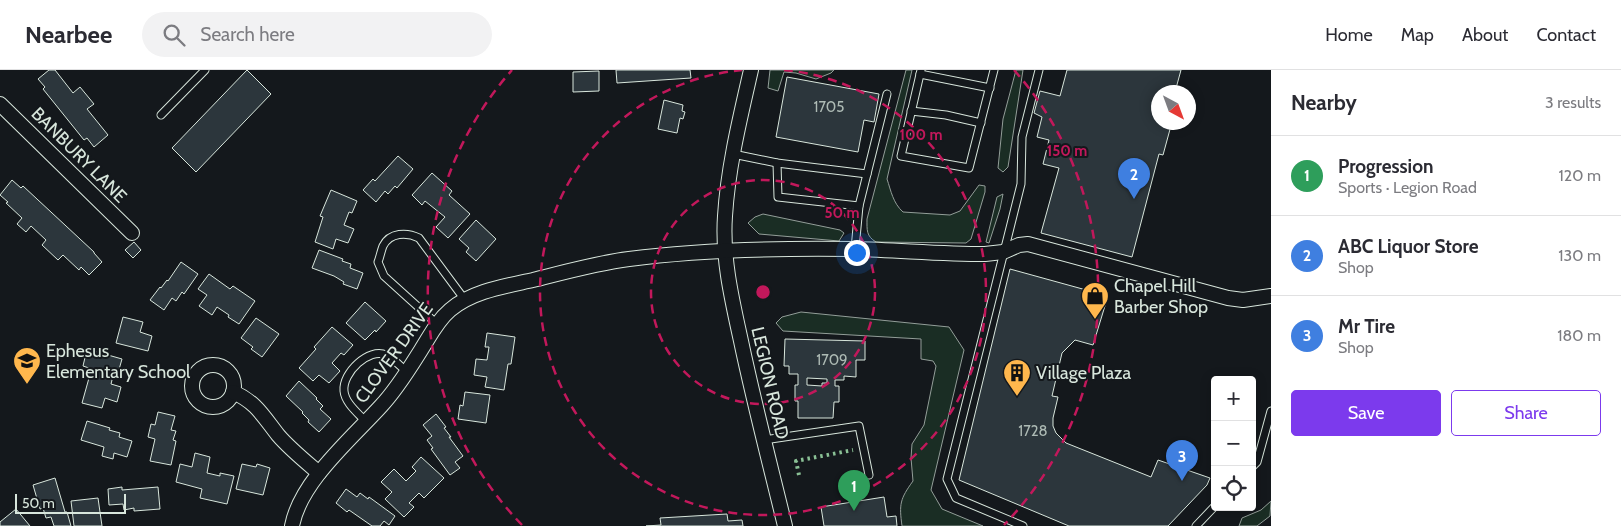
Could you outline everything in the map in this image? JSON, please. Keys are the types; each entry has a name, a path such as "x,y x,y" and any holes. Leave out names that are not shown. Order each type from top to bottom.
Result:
{"street":[{"name":"LEGION ROAD","path":"751,70 733,154 725,217 725,251 730,290 785,526"},
{"name":"BANBURY LANE","path":"0,104 132,233"},
{"name":"CLOVER DRIVE","path":"292,526 294,514 318,473 388,399 437,324 450,310 465,300 496,289 627,259 687,253 855,249 985,254 1003,252 1019,245 1028,244 1228,298 1243,300 1271,296"},
{"path":"233,392 251,401 259,408 279,436 318,473"}],"lane":[{"path":"161,115 205,70"},
{"path":"990,88 920,72 901,156 969,168 990,88 994,70"},
{"path":"1023,526 956,498 947,479 1020,184 1022,137 1039,70"},
{"path":"855,249 859,206 887,94"},
{"path":"911,110 981,123"},
{"path":"733,154 777,163 867,174"},
{"path":"777,163 778,197 859,206"},
{"path":"437,324 384,276 378,262 384,244 398,234 410,233 418,238 465,300"},
{"path":"366,422 351,405 344,391 345,381 350,370 363,360 379,353 386,355 407,372"},
{"path":"1253,466 1257,462 1270,421 1271,411"},
{"path":"764,440 859,426 870,475"},
{"path":"1196,526 1211,510"}],"green space":[{"path":"770,70 834,70 816,79 796,73 784,72 778,91 768,88"},
{"path":"906,70 912,70 887,179 891,192 897,205 903,212 950,215 960,211 979,185 985,186 985,192 971,239 966,243 876,242 870,237 868,232 867,219"},
{"path":"1016,70 1023,70 1008,167 1003,172 998,168 1003,119"},
{"path":"1003,194 989,243 986,242 997,197"},
{"path":"763,214 840,230 844,233 839,241 759,234 748,223 755,217"},
{"path":"801,312 949,327 964,350 931,490 942,509 983,526 902,526 902,502 905,493 913,481 912,444 924,425 936,366 933,361 921,359 921,339 783,331 776,323 782,317"},
{"path":"1271,501 1270,516 1257,526 1239,526 1242,518 1261,510"}],"building":[{"path":"49,70 55,70 73,93 80,87 94,104 87,109 108,135 94,147 87,138 84,140 43,89 45,87 38,79"},
{"path":"247,70 271,94 196,172 172,148"},
{"path":"616,70 690,70 691,78 617,83"},
{"path":"1067,70 1181,70 1177,85 1151,85 1151,130 1170,130 1163,155 1159,154 1132,257 1041,233 1059,168 1043,164 1049,140 1037,137 1042,117 1034,113 1040,91 1060,96"},
{"path":"599,71 599,91 573,92 573,72"},
{"path":"787,77 879,94 874,122 864,120 858,152 776,137"},
{"path":"664,100 683,105 682,111 685,112 683,119 680,118 677,133 658,129"},
{"path":"398,156 413,169 397,188 395,186 388,194 385,191 376,202 363,190 373,179 375,181"},
{"path":"432,173 452,191 449,195 470,214 448,238 436,227 445,217 425,201 422,205 412,195"},
{"path":"12,180 21,188 23,186 94,252 102,262 89,275 81,267 79,270 63,255 58,260 42,245 46,240 31,226 26,232 17,224 22,218 0,195"},
{"path":"331,190 357,201 352,213 349,212 344,225 354,229 348,243 336,239 333,249 315,242 323,217 320,216"},
{"path":"476,220 496,239 476,261 466,252 469,248 459,239"},
{"path":"134,242 141,250 133,258 125,250"},
{"path":"319,250 343,259 342,261 351,264 350,268 363,273 357,289 343,284 344,282 334,276 312,268"},
{"path":"181,262 198,274 184,294 182,292 176,301 172,298 164,310 150,300 160,287 168,281"},
{"name":"Village Plaza","path":"1010,269 1108,296 1093,345 1075,340 1062,353 1052,396 1058,397 1053,426 1056,433 1066,443 1151,477 1158,460 1210,478 1207,485 1168,526 1069,526 959,480"},
{"path":"209,274 230,289 233,286 255,301 239,324 217,307 212,315 199,306 207,295 198,289"},
{"path":"365,302 386,321 365,340 346,323"},
{"path":"123,317 143,322 140,332 152,336 148,351 116,343"},
{"path":"256,318 279,334 262,357 241,338"},
{"path":"332,327 353,345 344,355 341,353 332,363 340,371 329,383 319,375 313,381 299,368"},
{"path":"487,333 515,337 511,364 508,364 504,390 485,387 487,377 474,375 476,359 487,360 489,347 485,347"},
{"path":"785,339 865,341 865,360 856,360 856,377 844,376 844,380 835,380 835,386 839,386 839,402 834,402 833,418 798,418 798,401 795,401 795,385 798,385 798,374 789,374 789,366 784,366","holes":["807,378 827,379 827,383 822,383 822,386 807,385"]},
{"path":"87,349 122,359 118,373 114,372 111,384 121,387 117,402 105,398 102,408 82,403 89,378 87,377 89,368 83,366"},
{"path":"299,381 317,398 323,406 320,409 331,419 319,432 308,422 309,420 303,412 286,396"},
{"path":"465,392 490,395 486,423 458,419 460,405 463,406"},
{"path":"158,412 175,416 171,430 176,431 173,440 176,441 171,465 150,461 155,439 148,437 151,424 155,425"},
{"path":"436,414 446,427 444,428 451,437 449,437 463,456 455,462 460,468 450,475 431,449 433,448 427,440 432,436 423,425"},
{"path":"87,421 110,428 109,430 120,433 119,437 132,441 127,457 114,453 113,459 102,456 104,447 81,440"},
{"path":"195,453 210,457 207,473 220,476 220,473 234,476 227,504 200,498 202,489 176,482 180,464 192,467"},
{"path":"421,457 444,478 424,498 419,493 409,503 414,507 404,517 385,499 392,492 381,482 394,469 406,481 416,471 412,467"},
{"path":"242,464 256,467 257,464 270,468 263,495 236,489"},
{"path":"55,478 71,526 54,526 51,517 46,518 43,508 40,509 33,485"},
{"path":"122,487 122,490 158,487 160,509 134,511 134,508 124,510 123,504 109,505 108,489"},
{"path":"346,489 357,497 360,493 368,499 369,497 395,516 389,525 384,521 380,526 372,526 349,510 347,512 336,503"},
{"path":"884,497 887,517 896,516 897,526 824,526 821,507"},
{"path":"98,498 102,526 74,526 71,501"},
{"path":"16,509 30,526 0,526 0,522"},
{"path":"727,514 728,521 742,520 743,526 646,526 661,525 660,518"}],"hedge":[{"path":"799,475 796,461 853,450"}],"place":[{"name":"ABC Liquor Store","path":"1134,199"},
{"name":"Chapel Hill Barber Shop","path":"1095,320"},
{"name":"Ephesus Elementary School","path":"27,385"},
{"name":"Village Plaza","path":"1017,397"},
{"name":"Mr Tire","path":"1182,481"},
{"name":"Progression","path":"854,511"}]}
